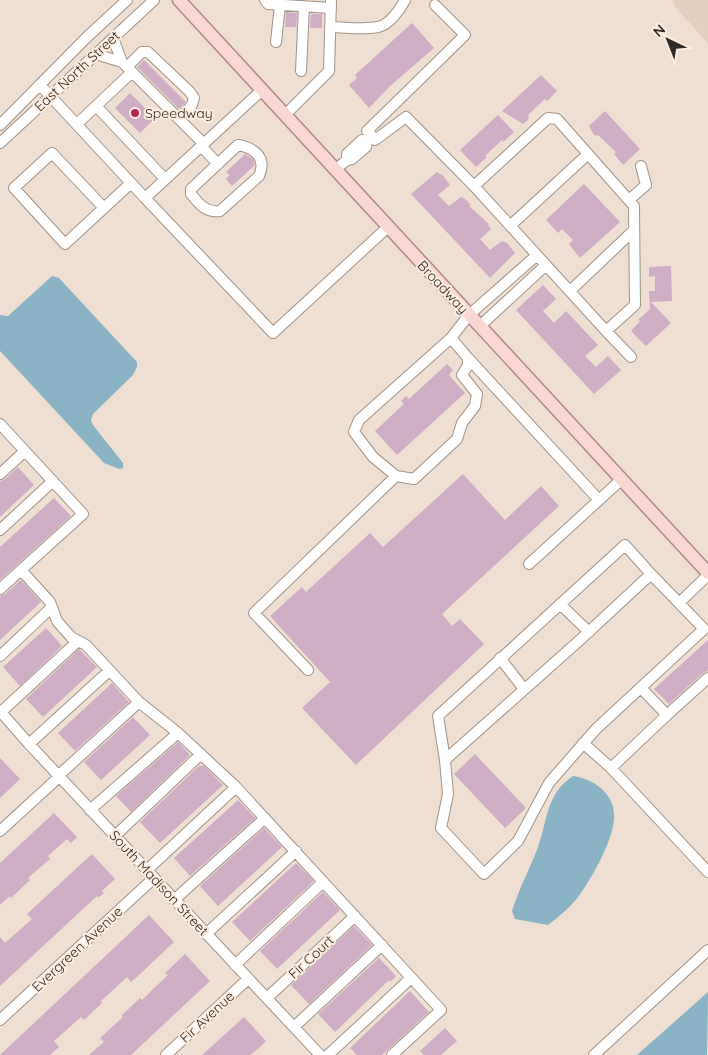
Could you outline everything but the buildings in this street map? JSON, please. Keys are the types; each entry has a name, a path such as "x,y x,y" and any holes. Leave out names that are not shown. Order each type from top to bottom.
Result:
{"main road":[{"name":"Broadway","path":"179,0 708,574"}],"street":[{"name":"East North Street","path":"0,125 87,37 127,0"},
{"name":"East North Street","path":"0,142 154,0"},
{"path":"265,0 268,4 280,5 331,4 329,71 285,115"},
{"path":"330,27 379,28 388,22 402,7 405,0"},
{"path":"336,170 366,147 370,139 367,131 465,35 435,4"},
{"path":"276,42 280,5"},
{"path":"301,71 304,6"},
{"path":"113,38 127,67 179,119 218,164"},
{"path":"77,124 96,106 127,67 142,52 148,52 194,98 192,105 179,119"},
{"path":"96,54 127,67"},
{"path":"40,85 273,333 388,227"},
{"path":"145,198 262,90"},
{"path":"96,106 166,179"},
{"path":"370,139 375,140 406,117 511,225 631,357"},
{"path":"474,186 548,118 558,119 634,206 635,305 606,331"},
{"path":"238,145 252,149 263,161 263,168 259,176 220,211 214,212 206,210 191,194 192,189 218,164 238,145"},
{"path":"104,208 52,153 14,188 65,244 104,208 131,183"},
{"path":"511,225 588,154"},
{"path":"629,200 646,185 641,166"},
{"path":"570,291 634,230"},
{"path":"468,358 468,365 462,375 477,394 476,406 462,423 457,439 414,479 396,476 373,458 354,432 359,420 451,338 469,315 537,255"},
{"path":"480,326 546,265"},
{"path":"451,338 599,500"},
{"path":"0,424 83,514 0,589"},
{"path":"0,474 25,451"},
{"path":"308,670 254,613 396,476"},
{"path":"529,564 622,479"},
{"path":"0,530 53,481"},
{"path":"625,545 679,603 706,631 641,688 583,743 549,784 518,841 484,874 441,828 448,794 438,716 625,545"},
{"path":"21,570 50,602 57,621 71,637 86,645 139,702 178,733 236,787 441,1010 392,1055"},
{"path":"445,760 652,574"},
{"path":"679,603 708,574"},
{"path":"560,604 588,632"},
{"path":"0,656 52,607"},
{"path":"0,711 78,641"},
{"path":"500,658 524,689"},
{"path":"29,744 109,671"},
{"path":"611,768 708,678"},
{"path":"641,688 667,716"},
{"path":"0,832 139,702"},
{"name":"South Madison Street","path":"0,711 90,810 320,1055"},
{"path":"90,810 178,733"},
{"path":"583,743 611,768 708,872"},
{"path":"115,836 201,754"},
{"path":"146,870 236,787"},
{"path":"174,900 265,818"},
{"path":"206,934 296,851"},
{"name":"Evergreen Avenue","path":"0,1020 154,878"},
{"path":"235,965 323,882"},
{"name":"Fir Court","path":"267,998 355,916"},
{"path":"294,1028 382,946"},
{"path":"594,1055 708,950"},
{"path":"328,1055 411,978"},
{"name":"Fir Avenue","path":"166,1055 248,979"}],"shaded area":[{"path":"673,0 708,0 708,43 675,7"}],"water":[{"path":"52,276 59,278 137,362 133,375 93,414 91,420 123,463 123,468 119,469 104,463 0,351 0,315 8,316"},
{"path":"573,776 596,784 611,802 614,810 614,819 606,848 581,893 553,922 548,925 515,919 512,911 538,847 549,808 564,783"},
{"path":"708,992 707,1055 637,1055"}],"place":[{"name":"Speedway","path":"135,113"}]}
